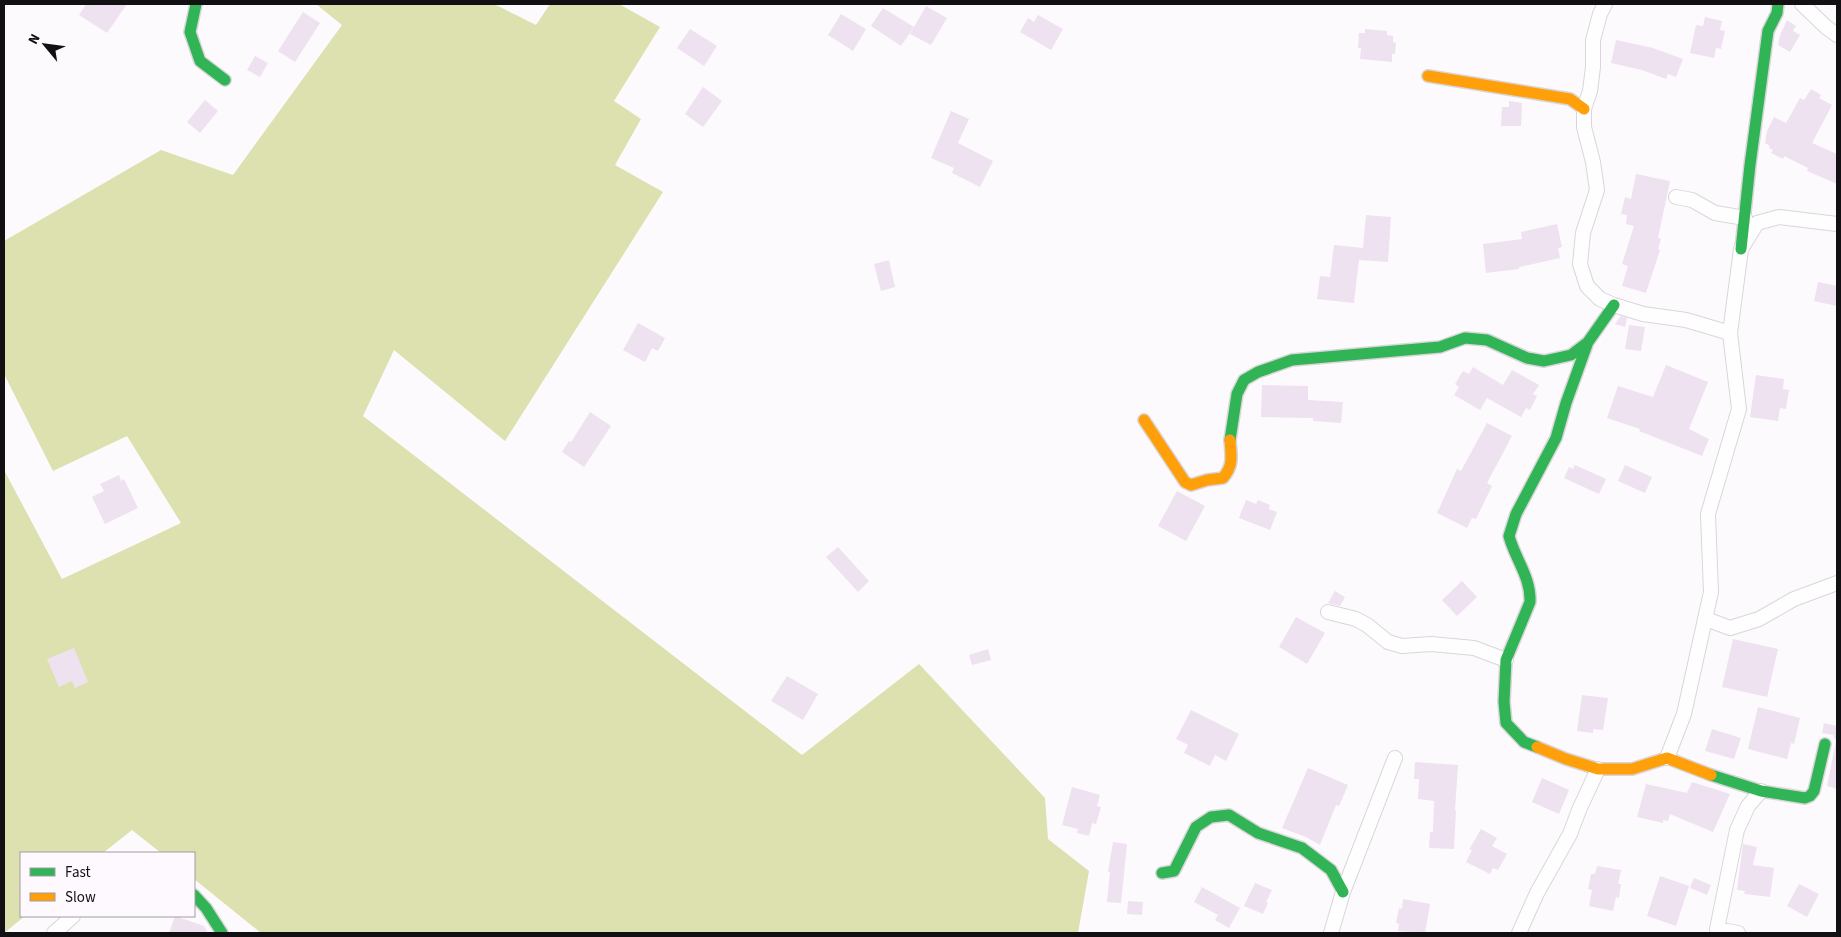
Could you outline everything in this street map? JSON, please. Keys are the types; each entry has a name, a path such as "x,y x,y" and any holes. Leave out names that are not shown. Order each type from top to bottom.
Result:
{"street":[{"path":"196,4 190,32 200,62 225,80"},
{"path":"1605,4 1592,40 1593,67 1590,91 1584,109 1584,127 1593,162 1597,190 1583,233 1580,264 1587,286 1600,299 1614,305 1643,314 1686,320 1730,333"},
{"path":"1667,758 1684,714 1712,592 1708,514 1739,409 1730,333 1768,31 1777,12 1778,4"},
{"path":"1802,4 1837,35"},
{"path":"1428,76 1570,100 1584,109"},
{"path":"1676,197 1692,200 1715,213 1745,218"},
{"path":"1741,249 1757,223 1779,217 1837,224"},
{"path":"1614,305 1588,342 1556,438 1516,514 1511,528 1509,536 1511,544 1530,586 1532,595 1506,660 1504,702 1506,723 1524,742 1566,760 1598,769 1632,769 1667,758 1696,770 1761,791 1805,798 1814,791 1825,744"},
{"path":"1144,420 1185,482 1191,485 1223,478 1228,472 1232,462 1230,440 1237,394 1244,380 1258,372 1292,360 1440,347 1465,338 1487,340 1527,358 1544,361 1571,355 1588,342"},
{"path":"1706,620 1730,628 1759,619 1794,598 1837,583"},
{"path":"1328,612 1356,619 1367,624 1388,642 1402,646 1431,644 1474,648 1506,660"},
{"path":"1331,933 1343,892 1395,758"},
{"path":"1519,933 1537,893 1570,834 1598,769"},
{"path":"1738,933 1716,931 1737,830 1748,806 1761,791"},
{"path":"1162,873 1174,871 1196,827 1211,817 1229,815 1258,833 1302,848 1331,870 1343,892"},
{"path":"195,896 214,918 222,933"},
{"path":"54,933 72,917"}],"green space":[{"path":"316,4 494,4 536,25 550,4 619,4 660,27 614,101 641,119 615,165 663,192 505,441 394,350 363,416 802,755 919,664 1045,798 1048,839 1089,871 1078,933 261,933 195,880 195,852 160,852 132,830 104,852 20,852 20,917 24,917 4,933 4,470 62,579 181,523 127,436 53,471 4,374 4,241 161,150 233,175 342,25"}],"building":[{"path":"86,4 127,4 107,33 79,15"},
{"path":"926,6 947,18 931,45 910,34"},
{"path":"883,8 914,27 901,46 871,26"},
{"path":"303,12 320,23 295,62 278,51"},
{"path":"841,14 866,29 853,51 828,35"},
{"path":"1038,15 1063,29 1051,50 1020,32 1028,18 1034,22"},
{"path":"1705,17 1722,21 1720,30 1725,31 1721,49 1716,48 1714,58 1690,53 1696,25 1703,26"},
{"path":"1787,20 1796,26 1793,31 1800,35 1790,52 1778,45 1780,35"},
{"path":"690,29 717,46 704,66 677,48"},
{"path":"1365,29 1387,31 1387,35 1393,36 1393,42 1396,43 1395,54 1392,54 1392,62 1360,59 1361,48 1358,48 1359,33 1365,33"},
{"path":"1616,40 1653,48 1683,59 1676,77 1668,74 1666,79 1642,70 1611,63"},
{"path":"255,56 268,63 260,77 247,70"},
{"path":"703,87 722,101 703,127 685,114"},
{"path":"1811,89 1821,95 1819,98 1832,105 1812,143 1837,154 1837,184 1807,171 1808,168 1784,156 1783,159 1771,153 1773,150 1765,143 1767,131 1774,117 1786,123 1800,98 1804,100"},
{"path":"205,100 218,111 200,133 187,122"},
{"path":"1509,101 1522,103 1521,126 1501,126 1502,107 1509,107"},
{"path":"951,111 969,119 958,143 993,161 980,187 952,173 954,168 931,158"},
{"path":"1636,174 1670,181 1658,238 1661,239 1658,249 1660,250 1646,293 1622,286 1628,266 1622,264 1634,226 1626,224 1627,215 1621,214 1625,197 1631,199"},
{"path":"1366,215 1391,217 1388,262 1359,260 1354,303 1317,299 1320,276 1330,277 1334,245 1363,248"},
{"path":"1557,224 1562,247 1558,248 1560,258 1519,267 1519,269 1486,273 1483,244 1522,239 1521,232"},
{"path":"889,260 895,287 881,291 874,264"},
{"path":"1818,282 1837,286 1837,306 1814,301"},
{"path":"1621,316 1627,318 1625,327 1615,324"},
{"path":"638,323 665,338 658,351 652,348 645,362 623,350"},
{"path":"1629,325 1645,327 1641,351 1625,349"},
{"path":"1666,365 1708,382 1689,429 1709,439 1702,456 1639,431 1640,429 1607,418 1618,386 1653,397"},
{"path":"1473,367 1503,385 1512,370 1539,385 1533,394 1537,396 1530,410 1526,408 1521,417 1487,398 1480,410 1454,395 1459,387 1455,384 1463,371 1469,374"},
{"path":"1756,375 1784,379 1783,389 1789,390 1786,409 1780,408 1778,421 1750,417"},
{"path":"1262,385 1308,386 1308,400 1343,402 1341,423 1313,421 1313,418 1261,417"},
{"path":"590,412 611,426 584,467 562,452 569,441 571,442"},
{"path":"1487,423 1512,436 1487,483 1492,486 1476,519 1472,518 1467,528 1437,513 1457,469 1461,471"},
{"path":"1575,465 1606,479 1599,494 1564,478 1569,467 1573,469"},
{"path":"1625,465 1652,477 1645,493 1618,481"},
{"path":"119,475 121,481 124,479 138,508 105,524 92,497 104,491 100,484"},
{"path":"1177,491 1205,506 1186,541 1158,526"},
{"path":"1246,500 1256,504 1258,500 1270,505 1269,509 1277,512 1270,530 1239,518"},
{"path":"838,547 869,581 858,592 826,557"},
{"path":"1462,581 1477,597 1457,616 1442,600"},
{"path":"1335,591 1345,597 1340,606 1328,603"},
{"path":"1296,617 1325,633 1307,664 1279,647"},
{"path":"1733,639 1778,649 1767,697 1722,687"},
{"path":"74,648 88,682 75,688 72,681 59,687 47,659"},
{"path":"988,649 991,660 972,665 969,655"},
{"path":"787,676 818,694 803,720 771,701"},
{"path":"1582,695 1608,698 1603,730 1593,729 1593,733 1577,731"},
{"path":"1758,707 1800,718 1794,744 1791,743 1787,759 1748,749"},
{"path":"1191,710 1239,734 1226,761 1215,755 1210,766 1184,753 1188,745 1176,739"},
{"path":"1824,723 1837,726 1837,789 1827,786 1836,741 1833,735 1822,733"},
{"path":"1712,729 1741,738 1734,759 1705,751"},
{"path":"1415,762 1458,765 1454,849 1429,848 1430,832 1433,832 1434,801 1418,799 1419,779 1414,779"},
{"path":"1308,768 1348,785 1339,806 1336,805 1320,845 1306,837 1282,828"},
{"path":"1542,778 1569,790 1559,814 1532,802"},
{"path":"1692,782 1730,794 1713,832 1670,814 1668,821 1663,820 1663,823 1637,817 1646,784 1687,793"},
{"path":"1072,787 1100,795 1097,806 1101,807 1096,824 1092,823 1089,836 1077,833 1078,829 1062,825"},
{"path":"1481,829 1497,838 1492,846 1507,854 1498,870 1493,868 1490,874 1466,862 1472,850 1469,850"},
{"path":"1113,842 1127,844 1121,903 1107,902 1110,872 1108,872"},
{"path":"1743,844 1757,847 1753,865 1774,868 1770,897 1744,894 1745,891 1737,890"},
{"path":"1597,866 1621,870 1618,884 1621,884 1619,898 1616,897 1613,911 1589,906 1592,890 1588,889 1591,874 1595,874"},
{"path":"1660,876 1689,886 1676,926 1647,916"},
{"path":"1694,878 1711,885 1707,895 1690,888"},
{"path":"1255,883 1272,890 1263,914 1244,906"},
{"path":"1799,884 1819,894 1807,917 1787,906"},
{"path":"1202,887 1240,908 1229,928 1215,920 1218,915 1194,902"},
{"path":"1403,899 1430,904 1425,933 1398,931 1399,924 1396,923 1399,908 1402,909"},
{"path":"1128,901 1143,902 1142,915 1127,914"},
{"path":"175,917 178,917 204,926 208,933 169,933"}],"traffic: fast":[{"path":"196,4 190,32 200,61 225,80"},
{"path":"1741,249 1768,31 1777,13 1778,4"},
{"path":"1537,747 1524,742 1506,723 1504,702 1506,660 1530,602 1528,584 1509,536 1516,514 1556,438 1566,403 1588,342 1614,305"},
{"path":"1230,440 1237,394 1244,380 1258,372 1292,360 1440,347 1465,338 1487,340 1527,358 1544,361 1571,355 1588,342"},
{"path":"1711,775 1761,791 1805,798 1814,791 1825,744"},
{"path":"1162,873 1174,871 1196,827 1211,817 1229,815 1258,833 1302,848 1331,870 1343,892"},
{"path":"195,896 206,908 222,933"}],"traffic: slow":[{"path":"1428,76 1570,99 1584,109"},
{"path":"1144,420 1185,482 1191,485 1223,478 1230,464 1230,440"},
{"path":"1537,747 1598,769 1632,769 1667,758 1711,775"}]}
